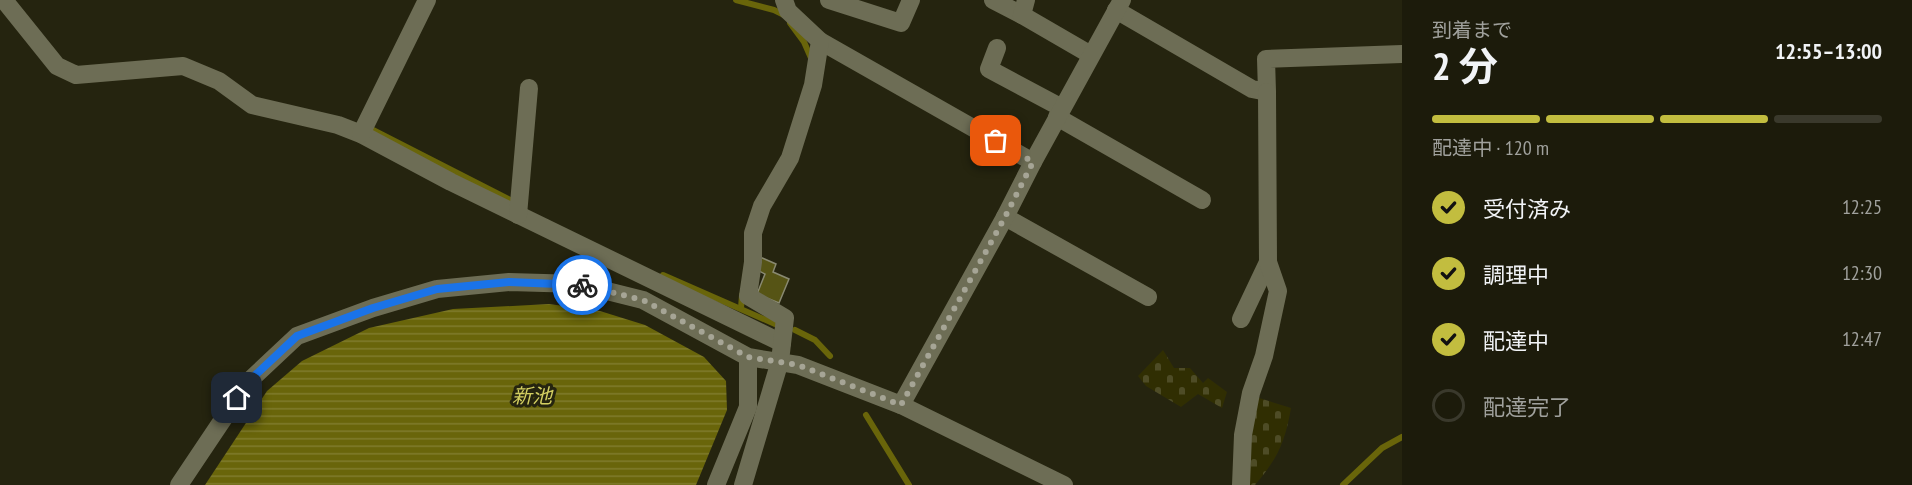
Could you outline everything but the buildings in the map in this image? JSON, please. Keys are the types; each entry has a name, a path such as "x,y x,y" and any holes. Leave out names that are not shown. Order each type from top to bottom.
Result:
{"street":[{"path":"4,0 57,66 76,75 183,66 219,81 252,105 338,125 361,134 518,215 782,343"},
{"path":"361,134 427,0"},
{"path":"784,0 788,11 820,41 1033,162"},
{"path":"829,0 901,23 911,0"},
{"path":"993,0 1024,8 1090,55"},
{"path":"901,405 1119,5 1252,89 1267,92"},
{"path":"743,485 780,361 785,318 748,296 753,262 753,233 762,206 790,158 813,85 820,41"},
{"path":"997,48 988,69 1202,200"},
{"path":"1241,485 1243,435 1251,393 1264,356 1278,291 1268,262 1266,59 1402,54"},
{"path":"518,215 529,87"},
{"path":"1005,217 1148,297"},
{"path":"1241,319 1268,262"},
{"path":"180,485 248,382 297,336 373,308 437,289 509,282 579,284 643,300 748,357 798,365 901,405 1064,485"},
{"path":"1252,297 1273,312"},
{"path":"716,485 748,407 748,357"}],"green space":[{"path":"1163,350 1174,368 1190,368 1203,383 1208,378 1227,392 1222,408 1198,394 1181,407 1146,386 1138,376"},
{"path":"1256,397 1291,408 1286,431 1275,458 1255,485 1246,485"}],"water":[{"name":"新池","path":"549,304 600,311 645,325 704,357 726,381 727,410 696,485 205,485 267,391 302,361 369,328 453,309"}],"waterway":[{"path":"736,0 784,15"},
{"path":"790,23 804,42 811,58"},
{"path":"373,130 512,201"},
{"path":"663,275 775,324"},
{"path":"741,308 742,295"},
{"path":"795,330 815,340 830,356"},
{"path":"866,415 909,485"},
{"path":"1343,485 1382,448 1402,437"}],"way so far":[{"path":"582,285 643,300 748,357 798,365 901,405 1033,162 996,141"}],"route":[{"path":"237,398 248,382 297,336 373,308 437,289 509,282 582,285"}]}
